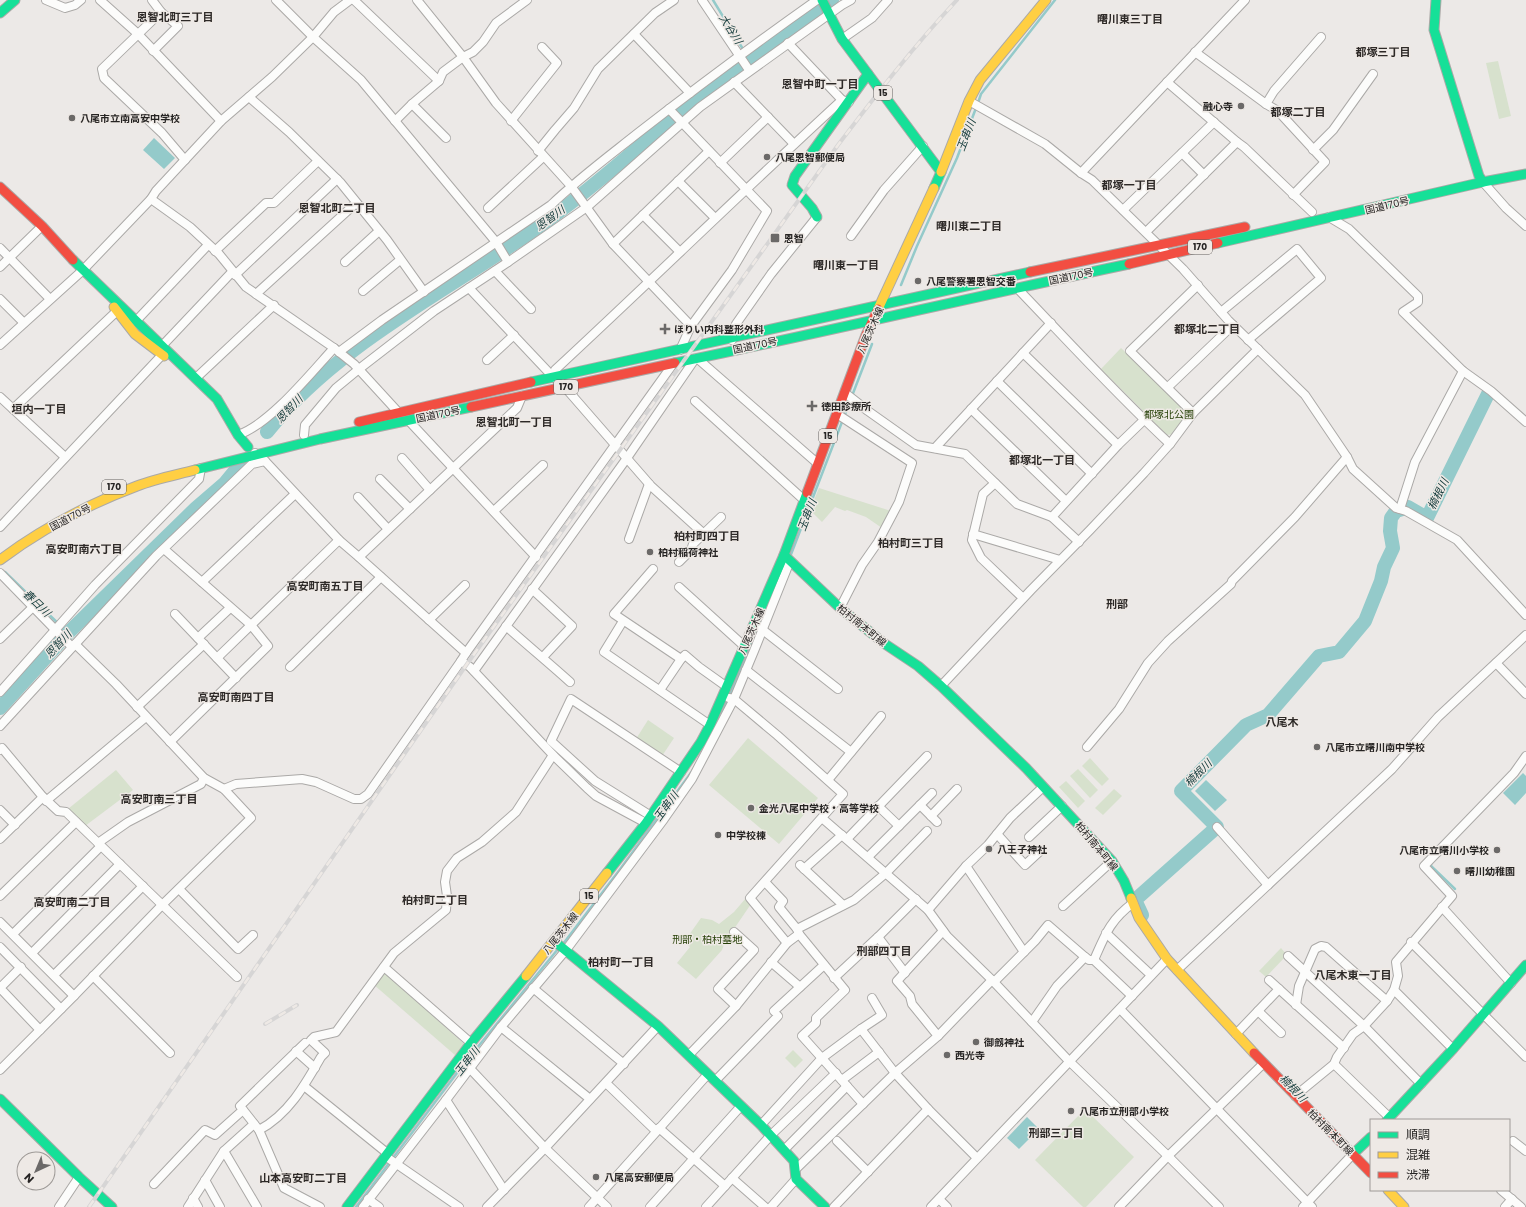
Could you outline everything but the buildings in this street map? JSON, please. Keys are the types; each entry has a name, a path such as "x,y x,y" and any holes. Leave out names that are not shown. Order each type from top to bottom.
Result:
{"main road":[{"path":"0,13 15,0"},
{"name":"15","path":"822,0 842,39 942,172"},
{"name":"八尾茨木線","path":"347,1207 390,1159 465,1064 471,1043 560,945 649,819 701,742 728,695 744,646 759,627 787,558 804,500 866,336 942,172 969,101 980,80 1046,0"},
{"path":"1436,0 1434,30 1481,179"},
{"path":"817,217 812,208 792,185 795,176 846,101 868,74"},
{"name":"国道170号","path":"0,560 24,542 89,507 137,486 201,468 257,454 1168,255 1330,217 1481,179 1526,165"},
{"name":"国道170号","path":"1269,222 1312,212 1481,179 1526,174"},
{"path":"0,186 42,226 83,270 136,321 162,350 217,399 244,447"},
{"name":"国道170号","path":"244,447 268,443 398,412 1158,244 1254,225"},
{"path":"83,270 135,334 162,350"},
{"name":"国道170号","path":"0,550 20,535 85,499 134,478 184,463"},
{"name":"柏村南本町線","path":"787,558 840,608 885,644 918,666 941,686 1008,750 1062,806 1112,861 1122,876 1139,918 1167,959 1295,1096 1370,1172"},
{"path":"560,945 658,1026 761,1125 794,1161 796,1179 826,1207"},
{"path":"1389,1119 1526,967"},
{"path":"0,1099 79,1177 112,1207"},
{"path":"1353,1154 1370,1137"},
{"path":"1389,1191 1404,1207"}],"street":[{"path":"46,0 65,8 75,5 82,0"},
{"path":"100,0 138,34 220,121"},
{"path":"152,0 161,12 178,26 153,51"},
{"path":"276,0 313,37 361,80 496,243 507,261"},
{"path":"0,345 83,270 151,199 156,191 220,121 249,97 313,37 334,12 350,0"},
{"path":"354,0 439,81"},
{"path":"488,208 541,154 555,130 574,108 598,69 655,13 674,0"},
{"path":"702,0 749,70"},
{"path":"238,435 248,432 282,404 338,351 551,205 571,187 669,109 817,0"},
{"path":"304,435 305,425 356,366 434,311 495,271 586,206 700,107 749,70 788,44 829,13 850,0"},
{"path":"842,39 872,18 888,0"},
{"path":"1081,173 1245,0"},
{"path":"420,1 496,103 571,187 613,244 648,283 691,326"},
{"path":"395,121 439,81 444,72 463,57 473,52 483,42 496,23 525,1"},
{"path":"161,12 102,69 104,78 162,132 185,160"},
{"path":"634,34 690,93"},
{"path":"1266,104 1274,91 1321,37"},
{"path":"555,378 555,370 745,189 794,144 846,101 788,44"},
{"path":"512,121 557,63 542,47"},
{"path":"1196,52 1266,104 1278,111 1325,162 1293,195"},
{"path":"1313,150 1332,130 1373,74"},
{"path":"734,82 794,144"},
{"path":"1167,82 1244,147 1312,212"},
{"path":"249,97 289,132 337,179 379,231 424,292"},
{"path":"969,101 1045,144 1092,180 1198,285 1233,325 1305,395 1347,457 1353,469 1396,508 1406,511 1457,540 1526,615"},
{"path":"412,104 446,138"},
{"path":"669,109 767,211 732,270 691,326 680,350"},
{"path":"720,163 768,117"},
{"path":"1123,210 1214,122"},
{"path":"1146,232 1237,142"},
{"path":"851,236 884,190 923,146"},
{"path":"613,244 709,151"},
{"path":"1182,153 1204,175"},
{"path":"215,251 266,203 274,203 318,161"},
{"path":"1,524 66,457 233,273 337,179"},
{"path":"1481,179 1506,208 1526,226"},
{"path":"678,181 715,218"},
{"path":"151,199 190,227 215,251 246,287 274,305 338,351 356,366 398,412"},
{"path":"256,294 356,203"},
{"path":"643,215 680,252"},
{"path":"732,350 731,339 736,324 771,274 817,217"},
{"path":"1330,217 1349,229 1418,296 1418,302 1403,312 1463,372 1491,391 1526,422"},
{"path":"0,267 42,226"},
{"path":"345,262 379,231"},
{"path":"136,321 208,245"},
{"path":"0,248 50,299"},
{"path":"1221,312 1297,249 1321,278 1248,340"},
{"path":"363,291 400,260"},
{"path":"495,271 531,309"},
{"path":"1193,413 1130,351 1198,285"},
{"path":"469,288 565,387 650,484 704,534"},
{"path":"1017,288 1144,420 1170,444"},
{"path":"0,299 24,323"},
{"path":"194,377 274,305"},
{"path":"14,409 117,311"},
{"path":"935,448 1051,323"},
{"path":"1168,387 1233,325"},
{"path":"487,360 514,335"},
{"path":"941,686 1023,598 1079,542 1170,444 1193,413 1258,350"},
{"path":"1023,353 1118,445"},
{"path":"474,671 628,458 697,359 817,464"},
{"path":"224,789 236,784 302,779 316,782 354,799 361,799 368,794 466,653 674,364"},
{"path":"1400,509 1416,462 1463,372"},
{"path":"997,381 1092,474"},
{"path":"845,392 868,411 916,445 965,454 1017,504 1052,517 1079,542"},
{"path":"359,557 517,408 522,396"},
{"path":"0,397 66,457"},
{"path":"695,402 804,500"},
{"path":"971,409 1066,501"},
{"path":"837,414 912,463 899,502 878,542 862,565 840,608"},
{"path":"1052,517 1118,445 1144,420"},
{"path":"409,421 536,557"},
{"path":"244,447 257,454 265,461 339,540 466,653"},
{"path":"1088,747 1119,709 1148,664 1168,641 1231,584 1232,581 1295,517 1347,457"},
{"path":"402,458 430,490"},
{"path":"0,726 164,549 252,464 265,461"},
{"path":"494,512 543,465"},
{"path":"0,692 95,585 199,479 201,468"},
{"path":"380,479 410,509"},
{"path":"994,483 983,494 972,540 981,558 1023,598"},
{"path":"629,539 650,484"},
{"path":"202,582 295,494"},
{"path":"358,497 388,529"},
{"path":"679,562 691,550 693,544 721,517"},
{"path":"973,534 1060,560"},
{"path":"217,658 339,540"},
{"path":"164,549 202,582 216,592 251,625 268,646 170,742"},
{"path":"653,569 614,614 681,659"},
{"path":"0,573 33,607 57,627 137,707 204,778 224,789 251,818 162,905 0,1070"},
{"path":"290,667 381,577"},
{"path":"429,620 465,585"},
{"path":"679,587 744,646"},
{"path":"532,589 572,626 543,657"},
{"path":"0,639 33,607"},
{"path":"198,638 229,609"},
{"path":"175,614 236,678"},
{"path":"624,621 604,652 710,725"},
{"path":"506,626 536,654 543,657 570,682"},
{"path":"363,1207 390,1159 446,1100 465,1064 501,1027 533,988 560,945 664,819 692,779 728,695 746,670 759,627 838,689"},
{"path":"1177,970 1392,769 1438,717 1526,635"},
{"path":"137,707 204,644"},
{"path":"660,690 681,659 686,655 728,695 843,794 750,898 787,943"},
{"path":"461,661 467,664 553,755 596,796 649,819"},
{"path":"1496,663 1526,694"},
{"path":"746,670 851,752"},
{"path":"649,819 595,781 551,742 571,699 681,772"},
{"path":"828,780 881,716"},
{"path":"0,839 45,799 146,717"},
{"path":"0,750 2,748 45,799 58,811 66,812 237,977"},
{"path":"188,1207 224,1151 256,1127 270,1124 298,1096 325,1053 311,1040 314,1037 336,1032 394,953 446,910 447,896 445,882 447,871 457,858 482,842 516,812 553,755"},
{"path":"843,905 802,867 844,837 878,806 927,756"},
{"path":"1295,1096 1334,1064 1353,1034 1364,1026 1388,1001 1394,990 1398,976 1396,962 1411,942 1452,896 1424,866 1514,773 1526,757"},
{"path":"13,934 100,844 128,822 201,784 204,778"},
{"path":"928,910 966,866 988,845 1010,818 1043,786"},
{"path":"931,816 957,789"},
{"path":"868,858 932,793"},
{"path":"920,805 937,822"},
{"path":"878,806 899,826"},
{"path":"1029,837 1062,806"},
{"path":"0,810 14,825"},
{"path":"822,818 928,910 946,936 993,981 1069,1061 1219,1207"},
{"path":"0,896 76,822"},
{"path":"1217,827 1268,885"},
{"path":"689,1055 736,1006 798,931 854,900 886,873 927,831"},
{"path":"997,834 1025,864 1039,852"},
{"path":"1063,906 1112,861"},
{"path":"32,953 120,864"},
{"path":"966,866 1024,952"},
{"path":"765,882 783,901 779,907 844,990 816,1018 816,1023 802,1036 863,1104"},
{"path":"54,975 143,886"},
{"path":"179,889 238,949 253,934"},
{"path":"834,978 916,899"},
{"path":"1094,960 1106,933 1117,916 1133,903"},
{"path":"1442,907 1511,983"},
{"path":"796,1169 895,1074 938,1036 1024,952 1048,924 1085,957 1089,960 1094,960 1132,996"},
{"path":"2,927 13,934 74,996"},
{"path":"938,1036 912,1004 910,996 896,981 943,931"},
{"path":"734,932 754,950 718,989 736,1006"},
{"path":"1106,933 1152,975"},
{"path":"878,937 904,973"},
{"path":"1411,942 1526,1057"},
{"path":"1296,1005 1299,986 1315,949 1321,946 1326,947 1388,1001"},
{"path":"0,947 61,1009"},
{"path":"1288,956 1364,1026 1421,1084"},
{"path":"1032,1022 1057,986 1085,957"},
{"path":"931,1207 1167,959"},
{"path":"771,962 800,988"},
{"path":"715,1081 800,988 824,966"},
{"path":"384,967 471,1043"},
{"path":"21,968 0,988 40,1030"},
{"path":"93,976 170,1053"},
{"path":"1269,980 1344,1048"},
{"path":"533,988 624,1064"},
{"path":"1236,1034 1279,989"},
{"path":"1394,990 1453,1049"},
{"path":"761,1125 822,1058 882,1015 872,998"},
{"path":"1120,1009 1308,1205 1353,1154"},
{"path":"1258,1011 1281,1033"},
{"path":"488,1207 624,1064 658,1026"},
{"path":"501,1027 590,1099"},
{"path":"861,1029 895,1074 928,1110 977,1158"},
{"path":"305,1043 240,1106 256,1127 284,1188 320,1207"},
{"path":"296,1051 315,1068"},
{"path":"784,1150 845,1083 878,1052"},
{"path":"1122,1206 1168,1156 1264,1063"},
{"path":"465,1064 545,1148 607,1207"},
{"path":"1334,1064 1389,1119"},
{"path":"710,1206 725,1186 771,1135 836,1073"},
{"path":"589,1207 708,1074"},
{"path":"606,1083 658,1130 694,1158 725,1186"},
{"path":"304,1086 390,1159 459,1207"},
{"path":"446,1100 504,1190"},
{"path":"650,1207 741,1106"},
{"path":"154,1184 205,1130 215,1135 243,1110"},
{"path":"834,1207 928,1110"},
{"path":"1513,1141 1526,1151"},
{"path":"837,1142 868,1172"},
{"path":"224,1151 257,1207"},
{"path":"60,1207 79,1177"},
{"path":"732,1178 764,1207"},
{"path":"771,1207 796,1179"},
{"path":"205,1180 220,1207"},
{"path":"1502,1191 1522,1207"},
{"path":"193,1198 198,1207"},
{"path":"368,1199 378,1207"},
{"path":"939,1199 947,1207"},
{"path":"1505,1207 1512,1199"}],"green space":[{"path":"1498,61 1511,116 1499,119 1486,63"},
{"name":"都塚北公園","path":"1121,348 1188,410 1189,416 1174,434 1167,435 1101,369"},
{"path":"819,488 891,511 882,528 866,517 835,507 822,522 810,510"},
{"path":"648,720 674,738 662,756 636,739"},
{"path":"748,738 818,798 779,844 709,785"},
{"path":"1090,758 1109,779 1102,786 1082,766"},
{"path":"1078,769 1098,790 1090,798 1070,776"},
{"path":"116,770 133,790 85,826 68,809"},
{"path":"1066,781 1085,801 1078,808 1059,787"},
{"path":"1114,789 1122,796 1103,815 1095,808"},
{"name":"刑部・柏村墓地","path":"746,898 751,904 725,942 722,950 696,979 677,963 690,947 684,942 701,918 712,920 719,924 734,912"},
{"path":"1281,948 1287,955 1266,977 1259,971"},
{"path":"386,973 463,1043 463,1046 455,1055 373,984 381,974"},
{"path":"793,1050 803,1060 795,1068 785,1058"},
{"path":"1085,1109 1134,1157 1086,1207 1083,1207 1035,1160"}],"water":[{"path":"154,138 175,158 164,169 143,150"},
{"path":"1523,773 1526,776 1526,793 1515,805 1503,793"},
{"path":"1206,780 1227,800 1215,811 1195,791"},
{"path":"1027,1117 1039,1129 1019,1149 1007,1138"}],"waterway":[{"name":"大谷川","path":"713,0 749,59"},
{"name":"恩智川","path":"267,432 297,399 330,369 365,342 402,316 516,243 552,217 589,189 678,114 763,49 832,0"},
{"name":"玉串川","path":"978,103 981,94 1055,0"},
{"name":"玉串川","path":"901,285 957,158 976,108"},
{"name":"玉串川","path":"790,557 872,344"},
{"name":"楠根川","path":"1142,915 1135,900 1217,827 1181,791 1246,725 1268,715 1319,656 1339,652 1365,621 1381,581 1384,567 1393,548 1390,531 1391,518 1396,511 1408,507 1427,518 1488,394"},
{"name":"恩智川","path":"0,708 68,633 196,508 225,483 239,466"},
{"name":"春日川","path":"5,572 68,633"},
{"name":"玉串川","path":"722,713 753,642"},
{"name":"玉串川","path":"563,944 693,770"},
{"path":"1431,862 1431,866 1455,889"},
{"name":"玉串川","path":"356,1207 463,1065 558,949"}],"railway":[{"path":"89,1207 467,664 838,145 910,53 957,0"},
{"path":"265,1024 297,1005"}],"traffic: fast":[{"path":"0,13 15,0"},
{"path":"822,0 842,39 941,172 934,188"},
{"path":"1436,0 1434,30 1479,176 1483,182"},
{"path":"817,217 812,208 792,185 795,176 868,74"},
{"path":"1218,243 1483,182 1526,174"},
{"path":"73,260 217,399 238,435 248,447"},
{"path":"675,363 1129,264"},
{"path":"531,382 1030,272"},
{"path":"195,470 320,439 471,407"},
{"path":"607,873 646,823 701,742 710,725 784,555 807,493"},
{"path":"784,555 840,608 885,644 918,666 941,686 1026,768 1112,861 1124,881 1131,898"},
{"path":"554,941 658,1026 761,1125 794,1161 796,1179 825,1207"},
{"path":"1388,1119 1453,1049 1526,965"},
{"path":"347,1207 471,1043 526,976"},
{"path":"0,1099 79,1177 112,1207"},
{"path":"1353,1154 1370,1138"}],"traffic: slow":[{"path":"941,172 969,101 980,80 1046,0"},
{"path":"878,309 934,188"},
{"path":"114,307 135,334 164,356"},
{"path":"0,560 48,528 83,509 119,493 158,479 195,470"},
{"path":"526,976 607,873"},
{"path":"1131,898 1139,918 1167,959 1254,1053"},
{"path":"1389,1191 1404,1207"}],"traffic: jam":[{"path":"0,187 42,226 73,260"},
{"path":"1030,272 1245,227"},
{"path":"1129,264 1218,243"},
{"path":"807,493 866,335 878,309"},
{"path":"471,407 675,363"},
{"path":"359,422 531,382"},
{"path":"1254,1053 1370,1172"}],"place":[{"name":"融心寺","path":"1241,106"},
{"name":"八尾市立南高安中学校","path":"72,118"},
{"name":"八尾恩智郵便局","path":"767,157"},
{"name":"恩智","path":"775,238"},
{"name":"八尾警察署恩智交番","path":"918,281"},
{"name":"ほりい内科整形外科","path":"665,329"},
{"name":"徳田診療所","path":"812,406"},
{"name":"柏村稲荷神社","path":"650,552"},
{"name":"八尾市立曙川南中学校","path":"1317,747"},
{"name":"金光八尾中学校・高等学校","path":"751,808"},
{"name":"中学校棟","path":"718,835"},
{"name":"八王子神社","path":"989,849"},
{"name":"八尾市立曙川小学校","path":"1497,850"},
{"name":"曙川幼稚園","path":"1457,871"},
{"name":"御劔神社","path":"976,1042"},
{"name":"西光寺","path":"947,1055"},
{"name":"八尾市立刑部小学校","path":"1071,1111"},
{"name":"八尾高安郵便局","path":"596,1177"}],"district":[{"name":"恩智北町三丁目","path":"175,17"},
{"name":"曙川東三丁目","path":"1130,19"},
{"name":"都塚三丁目","path":"1383,52"},
{"name":"恩智中町一丁目","path":"820,84"},
{"name":"都塚二丁目","path":"1298,112"},
{"name":"都塚一丁目","path":"1129,185"},
{"name":"恩智北町二丁目","path":"337,208"},
{"name":"曙川東二丁目","path":"969,226"},
{"name":"曙川東一丁目","path":"846,265"},
{"name":"都塚北二丁目","path":"1207,329"},
{"name":"垣内一丁目","path":"39,409"},
{"name":"恩智北町一丁目","path":"514,422"},
{"name":"都塚北一丁目","path":"1042,460"},
{"name":"柏村町四丁目","path":"707,536"},
{"name":"柏村町三丁目","path":"911,543"},
{"name":"高安町南六丁目","path":"84,549"},
{"name":"高安町南五丁目","path":"325,586"},
{"name":"刑部","path":"1117,604"},
{"name":"高安町南四丁目","path":"236,697"},
{"name":"八尾木","path":"1282,722"},
{"name":"高安町南三丁目","path":"159,799"},
{"name":"柏村町二丁目","path":"435,900"},
{"name":"高安町南二丁目","path":"72,902"},
{"name":"刑部四丁目","path":"884,951"},
{"name":"柏村町一丁目","path":"621,962"},
{"name":"八尾木東一丁目","path":"1353,975"},
{"name":"刑部三丁目","path":"1056,1133"},
{"name":"山本高安町二丁目","path":"303,1178"}]}
